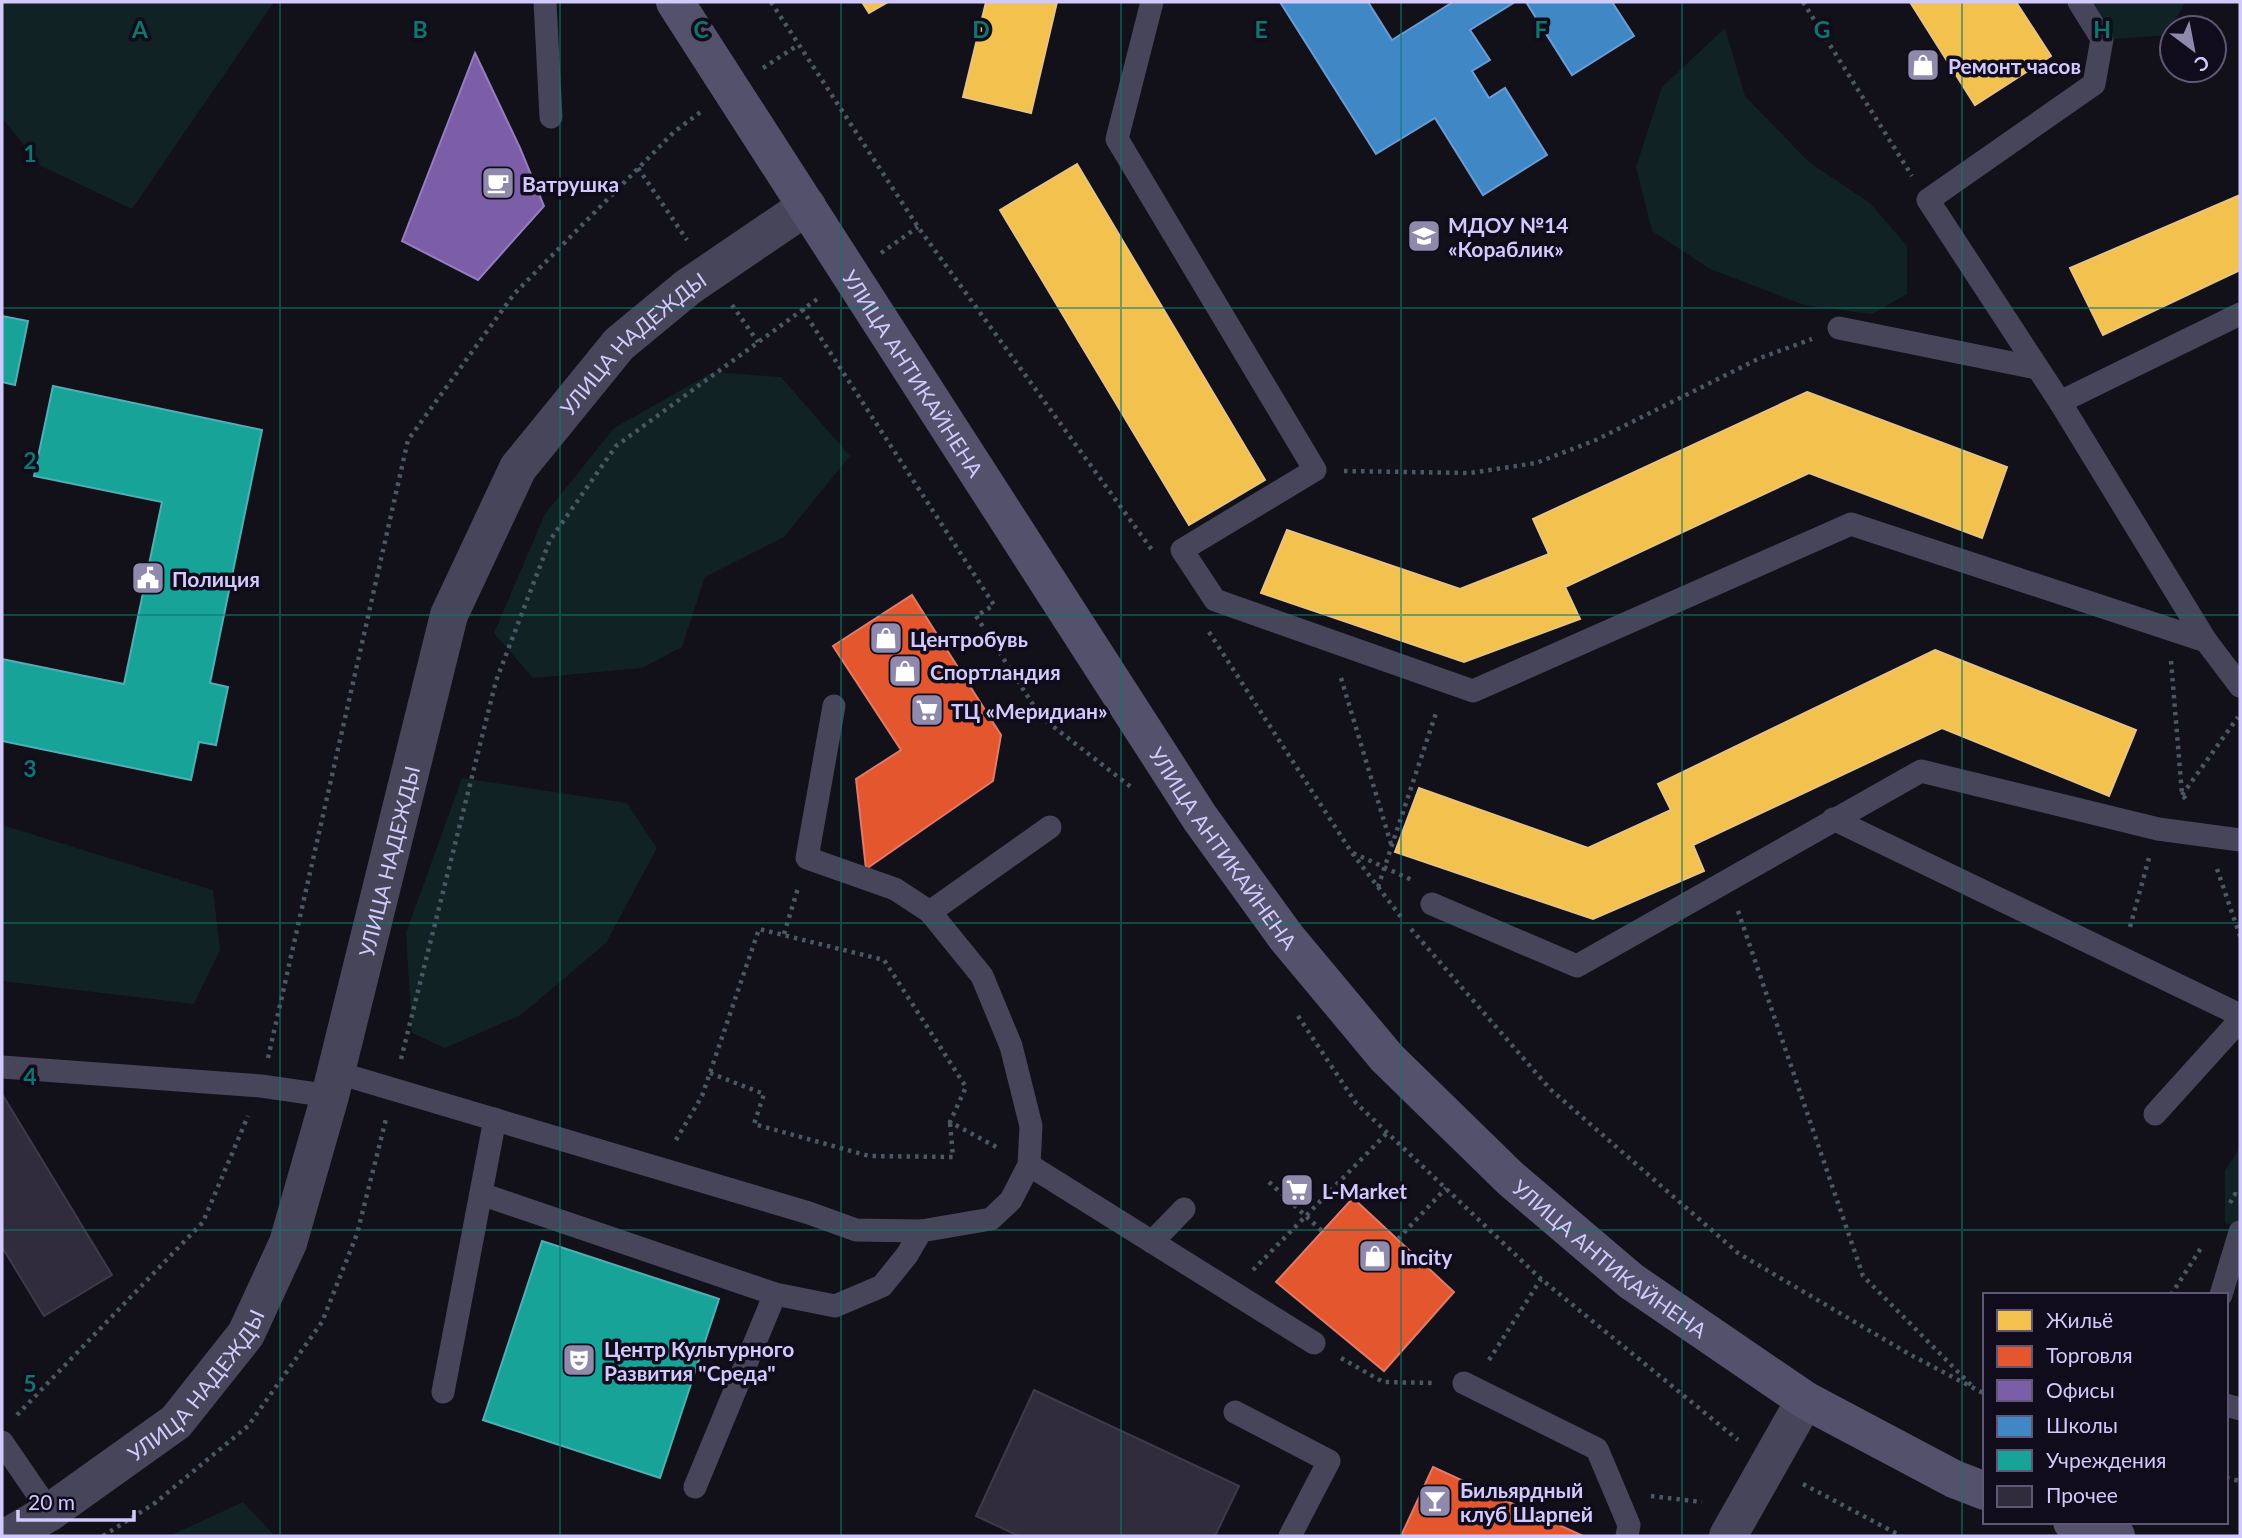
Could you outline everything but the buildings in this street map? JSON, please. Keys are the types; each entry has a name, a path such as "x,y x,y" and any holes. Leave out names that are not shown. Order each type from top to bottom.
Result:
{"main road":[{"name":"УЛИЦА АНТИКАЙНЕНА","path":"675,2 1200,818 1286,937 1387,1058 1511,1179 1631,1281 1805,1400 1954,1479 1983,1489"},
{"path":"2078,1524 2116,1536"}],"street":[{"name":"УЛИЦА НАДЕЖДЫ","path":"9,1536 50,1512 176,1422 246,1334 288,1243 332,1084 449,615 518,468 618,344 688,287 807,206"},
{"path":"1728,1536 1805,1400"}],"lane":[{"path":"545,2 551,117"},
{"path":"1152,2 1117,139 1315,470 1182,550 1215,600 1473,691 1851,524 2206,641"},
{"path":"2079,2 2102,39 2094,84 1927,200 2060,402 2206,641 2240,686"},
{"path":"2060,402 2240,314"},
{"path":"1839,328 2037,368"},
{"path":"2,1067 261,1086 332,1084 394,1089 809,1213 856,1230 921,1231 991,1219 1011,1200 1029,1165 1031,1126 1011,1046 982,976 930,912 895,889 807,858 834,706"},
{"path":"1432,904 1577,966 1922,771 2158,829 2240,839"},
{"path":"1833,819 2240,1015"},
{"path":"930,912 1049,827"},
{"path":"2155,1114 2240,1020"},
{"path":"443,1392 495,1119"},
{"path":"1029,1165 1314,1343"},
{"path":"481,1194 775,1294 835,1306 882,1286 907,1255 921,1231"},
{"path":"1152,1242 1184,1209"},
{"path":"2222,1293 2240,1232"},
{"path":"695,1488 775,1294"},
{"path":"1464,1383 1597,1449 1629,1525 1627,1536"},
{"path":"1235,1412 1329,1461 1290,1536"},
{"path":"2,1442 50,1512"}],"path":[{"path":"771,2 918,227 1159,560"},
{"path":"1803,2 1927,200"},
{"path":"11,1421 203,1222 261,1086 408,440 514,294 674,132 730,89 798,45"},
{"path":"103,1536 155,1503 248,1426 322,1322 357,1234 496,681 550,540 616,446 918,227"},
{"path":"1315,470 1470,473 1536,463 1597,440 1760,358 1839,328"},
{"path":"1206,627 1352,853 1405,922 1550,1089 1738,1253 1909,1354 1983,1393"},
{"path":"2168,629 2182,794"},
{"path":"1329,640 1391,844"},
{"path":"1378,887 1447,682"},
{"path":"2121,957 2158,829 2240,713"},
{"path":"1352,853 1419,883"},
{"path":"784,934 807,858"},
{"path":"1727,879 1863,1276 1975,1389"},
{"path":"659,1168 702,1096 759,929 884,960 967,1087 950,1122 953,1157 869,1156 754,1124 764,1094 710,1073"},
{"path":"950,1122 1029,1165"},
{"path":"1232,1292 1387,1133"},
{"path":"1269,1182 1322,1231"},
{"path":"1398,1240 1446,1188"},
{"path":"1499,1346 1541,1279"},
{"path":"1314,1343 1383,1382 1464,1383"}],"shaded area":[{"path":"2,2 274,2 132,209 41,166 2,118"},
{"path":"2077,2 2185,2 2179,14 2158,14 2158,36 2114,39"},
{"path":"1725,28 1745,96 1809,162 1870,203 1907,246 1907,294 1872,314 1804,305 1710,269 1652,231 1636,167 1662,87"},
{"path":"713,372 781,377 850,456 784,537 705,577 682,647 642,668 533,678 494,633 545,514 614,428"},
{"path":"462,778 627,803 657,848 606,943 521,1015 445,1048 412,1033 406,933"},
{"path":"2,825 213,890 220,950 194,1004 2,981"},
{"path":"2240,1147 2240,1228 2225,1223 2225,1171"},
{"path":"243,1502 275,1536 169,1536"}],"place":[{"name":"Ремонт часов","path":"1923,65"},
{"name":"Ватрушка","path":"498,183"},
{"name":"МДОУ №14 «Кораблик»","path":"1424,236"},
{"name":"Полиция","path":"148,578"},
{"name":"Центробувь","path":"886,638"},
{"name":"Спортландия","path":"905,671"},
{"name":"ТЦ «Меридиан»","path":"927,710"},
{"name":"L-Market","path":"1297,1190"},
{"name":"Incity","path":"1375,1256"},
{"name":"Центр Культурного Развития \"Среда\"","path":"579,1360"},
{"name":"Бильярдный клуб Шарпей","path":"1435,1501"}]}
